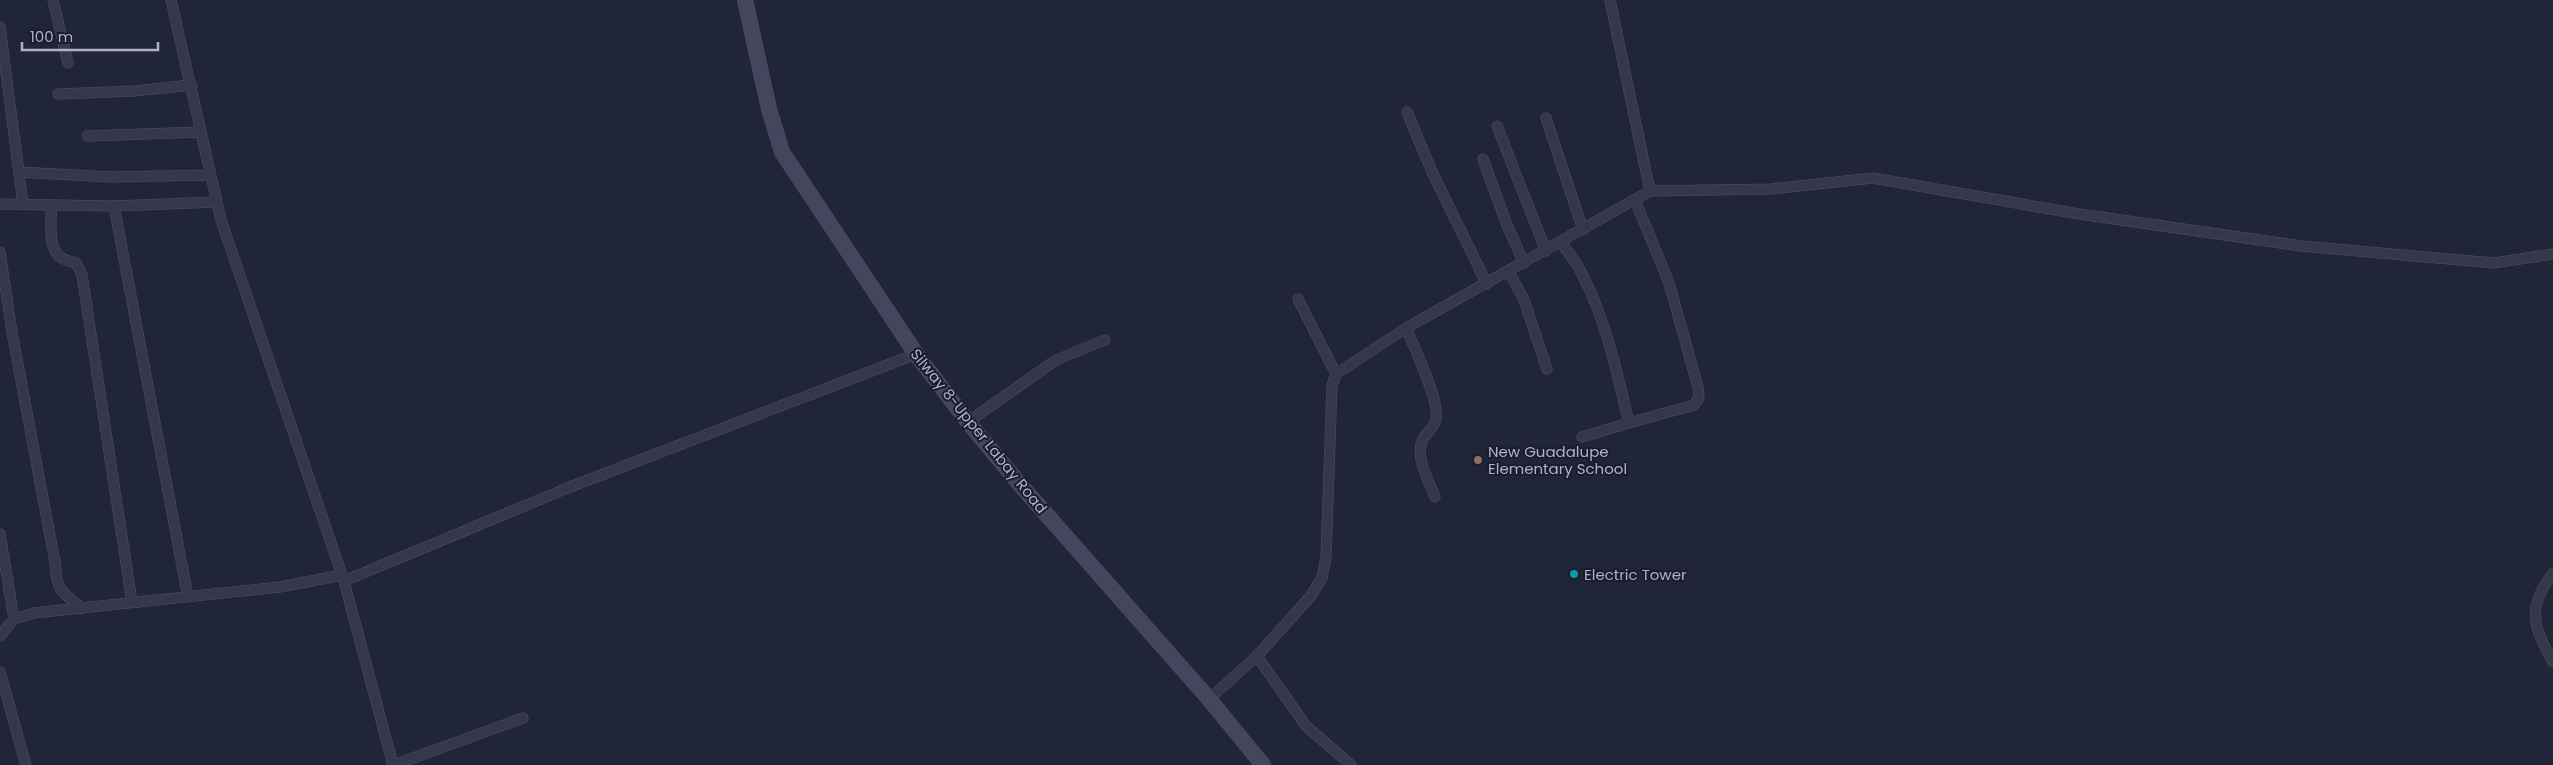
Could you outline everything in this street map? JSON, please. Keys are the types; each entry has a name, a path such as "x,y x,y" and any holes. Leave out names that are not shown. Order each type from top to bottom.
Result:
{"main road":[{"name":"Silway 8-Upper Labay Road","path":"745,0 769,109 782,152 916,354 968,422 1070,543 1209,699 1263,765"}],"street":[{"path":"53,0 68,63"},
{"path":"171,0 192,85 216,202 228,245 343,578 394,765 523,718"},
{"path":"1610,0 1650,191"},
{"path":"0,27 23,204"},
{"path":"58,94 134,91 192,85"},
{"path":"1407,112 1433,174 1487,284"},
{"path":"1546,118 1582,230"},
{"path":"1497,126 1546,251"},
{"path":"87,136 202,132"},
{"path":"1483,159 1507,225 1524,263"},
{"path":"19,172 111,177 210,174"},
{"path":"1209,699 1257,656 1310,596 1322,578 1326,557 1332,386 1336,374 1406,328 1509,272 1650,191 1771,189 1873,178 2073,213 2301,246 2494,262 2551,257"},
{"path":"1582,437 1691,407 1697,402 1699,393 1669,282 1635,200"},
{"path":"0,204 114,206 216,202"},
{"path":"51,206 53,240 56,253 76,264 82,275 132,602"},
{"path":"114,206 188,596"},
{"path":"1561,242 1584,276 1611,350 1629,423"},
{"path":"0,252 12,332 55,562 56,583 61,591 82,608"},
{"path":"1509,272 1524,300 1547,369"},
{"path":"1298,298 1336,374"},
{"path":"1406,328 1428,380 1436,416 1435,423 1423,439 1420,452 1423,467 1435,497"},
{"path":"968,422 1056,360 1105,340"},
{"path":"0,636 14,619 34,613 304,584 343,578 570,487 916,354"},
{"path":"0,534 14,619"},
{"path":"2553,573 2536,601 2534,612 2539,638 2553,662"},
{"path":"1257,656 1306,726 1351,765"},
{"path":"0,672 26,765"}],"place":[{"name":"New Guadalupe Elementary School","path":"1478,460"},
{"name":"Electric Tower","path":"1574,574"}]}
